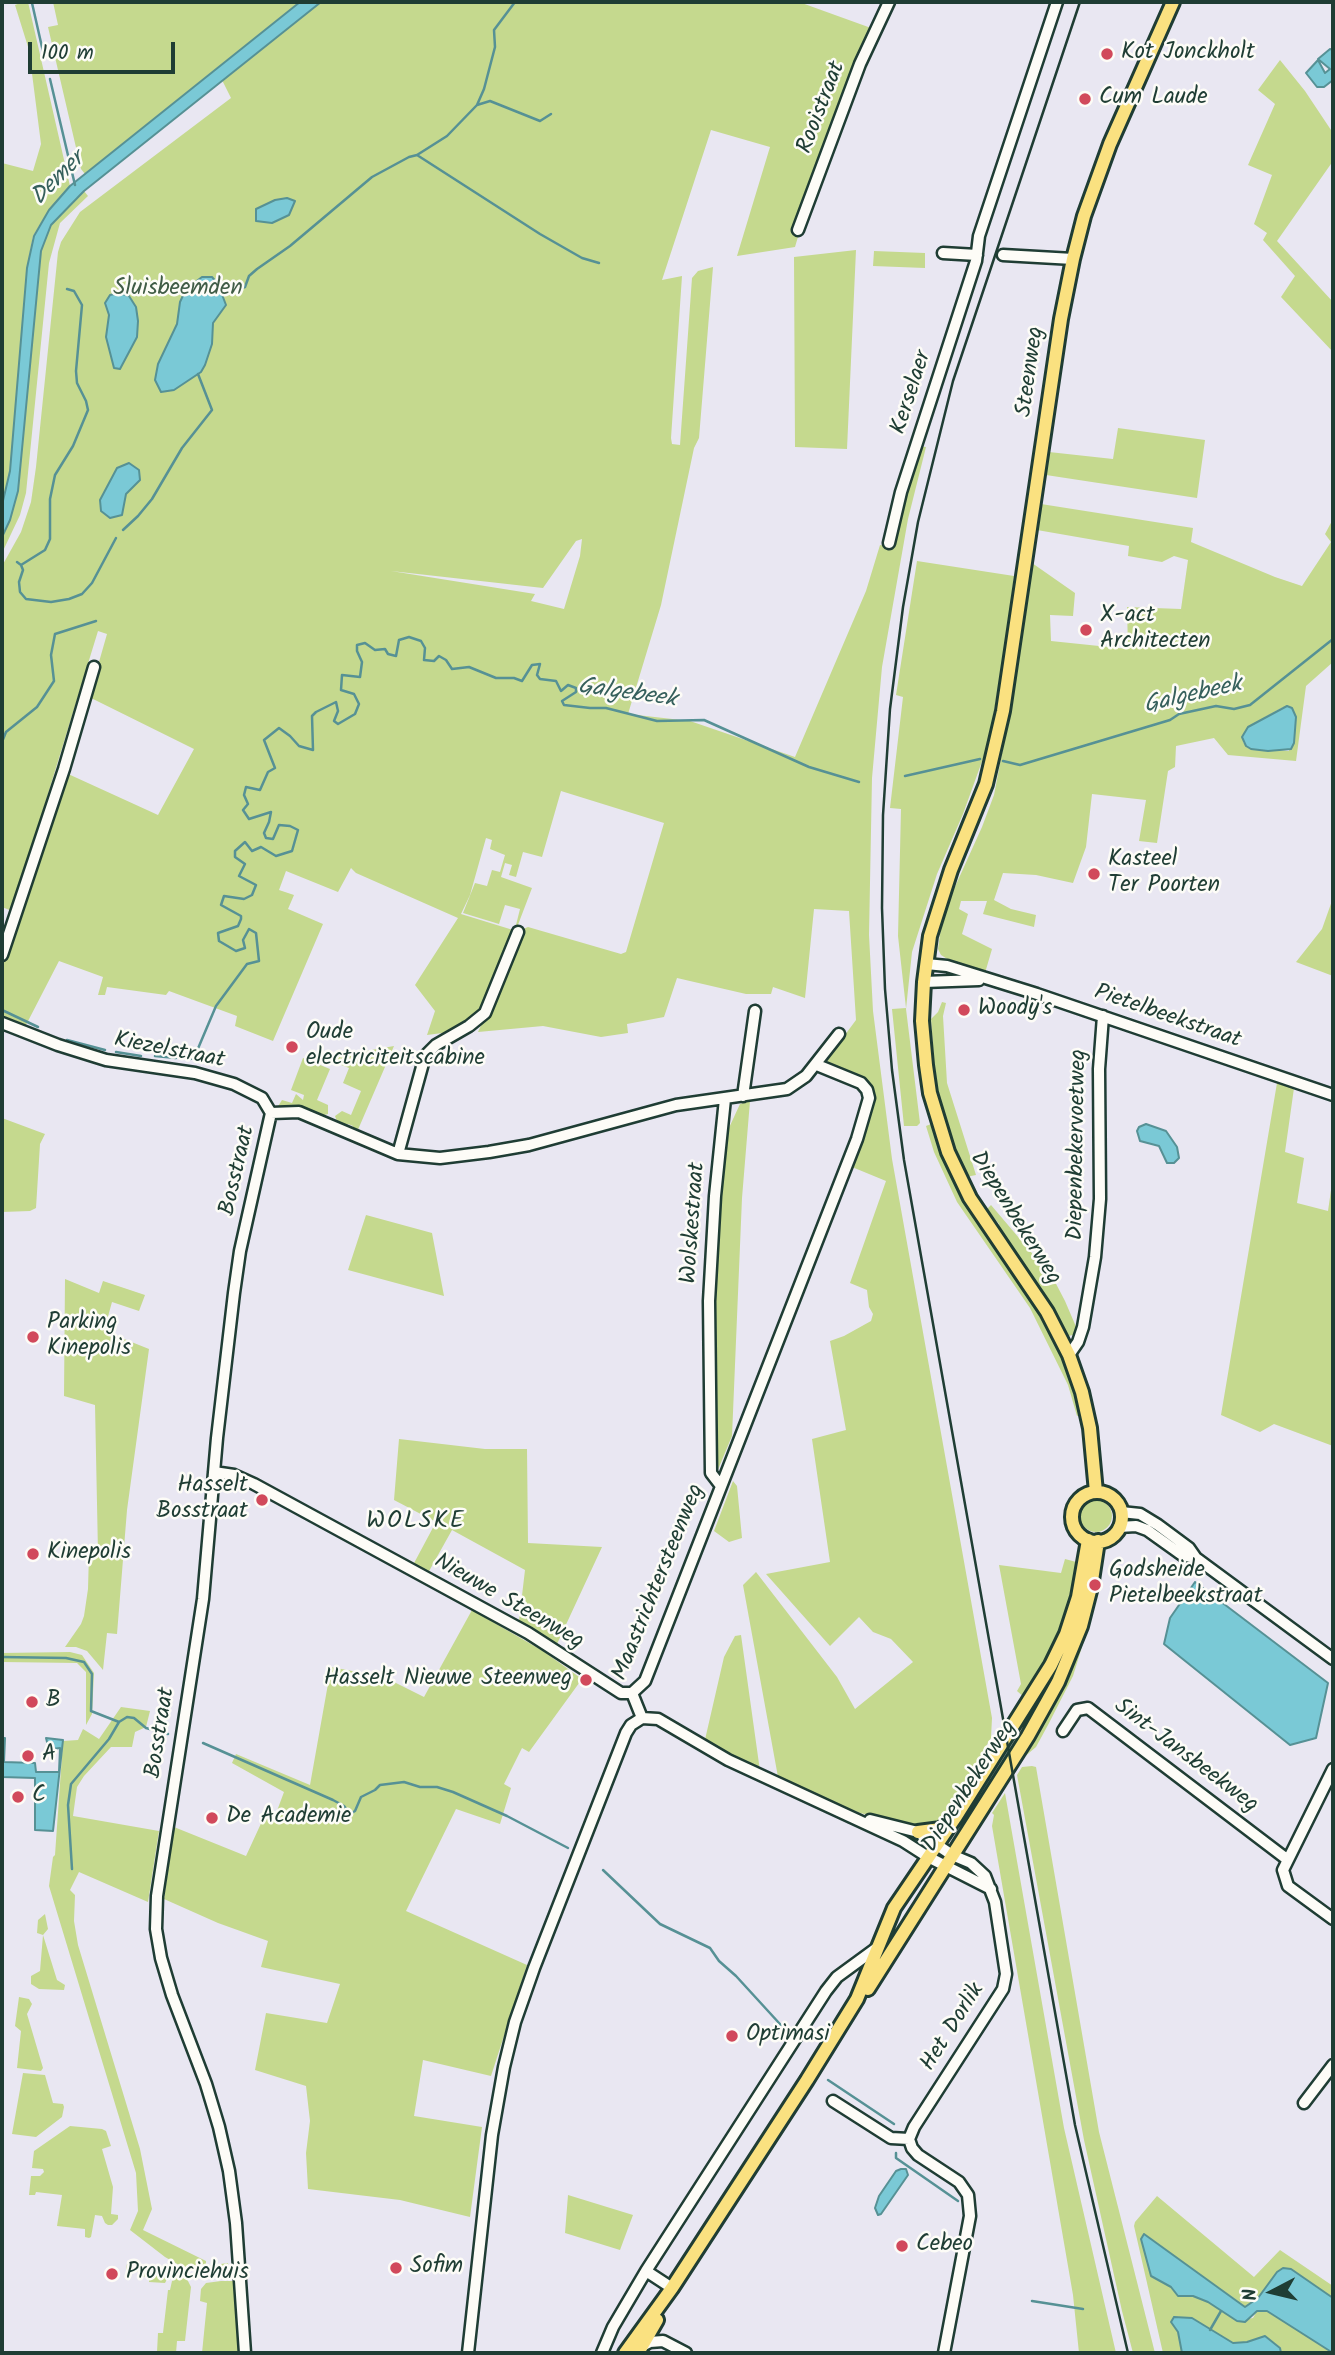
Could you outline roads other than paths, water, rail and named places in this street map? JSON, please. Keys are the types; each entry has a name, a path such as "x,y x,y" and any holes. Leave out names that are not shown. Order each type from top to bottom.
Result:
{"main road":[{"name":"Steenweg","path":"992,764 1016,634 1061,319 1073,259 1084,216 1110,144 1173,2"},
{"name":"Diepenbekerweg","path":"992,764 951,870 930,936 922,1021 926,1065 930,1093 948,1152 970,1199 1047,1312 1069,1355 1082,1392 1090,1427 1096,1492"},
{"path":"1096,1492 1112,1497 1121,1512 1119,1527 1108,1539 1093,1541 1074,1529 1072,1514 1077,1500 1086,1494 1096,1492"},
{"name":"Diepenbekerweg","path":"625,2353 673,2288 857,1999 894,1909 1051,1665 1066,1634 1093,1541"},
{"name":"Diepenbekerweg","path":"857,1999 866,1991 1028,1736 1058,1682 1081,1626 1091,1587 1093,1541"},
{"path":"918,1832 941,1829 955,1818"},
{"name":"Diepenbekerweg","path":"640,2350 673,2288"}],"street":[{"name":"Rooistraat","path":"798,230 856,74 889,2"},
{"name":"Kerselaer","path":"889,543 901,492 977,255 979,236 1057,2"},
{"path":"943,253 977,255"},
{"path":"1003,255 1073,259"},
{"path":"2,954 64,769 94,667"},
{"path":"398,1154 425,1056 436,1045 469,1027 485,1013 518,932"},
{"name":"Pietelbeekstraat","path":"926,964 947,965 1333,1095"},
{"name":"Pietelbeekstraat","path":"924,982 987,980"},
{"path":"743,1096 755,1011"},
{"name":"Diepenbekervoetweg","path":"1069,1355 1078,1342 1083,1327 1096,1256 1100,1199 1099,1069 1103,1016"},
{"name":"Kiezelstraat","path":"2,1023 106,1060 175,1069 234,1084 262,1098 271,1113"},
{"path":"271,1113 299,1112 398,1154 440,1158 489,1152 529,1145 676,1105 787,1089 817,1065 839,1034"},
{"name":"Maastrichtersteenweg","path":"468,2353 492,2135 515,2022 626,1733 631,1725 642,1718 632,1693 645,1681 857,1139 869,1098 861,1083 817,1065"},
{"name":"Wolskestraat","path":"720,1486 710,1473 709,1301 715,1196 725,1099"},
{"name":"Bosstraat","path":"245,2353 236,2223 229,2171 206,2084 172,1995 156,1929 160,1869 203,1599 234,1293 271,1113"},
{"name":"Nieuwe Steenweg","path":"214,1472 234,1475 254,1484 528,1633 621,1693 632,1693"},
{"path":"1121,1512 1140,1514 1158,1525 1189,1548 1196,1558 1333,1659"},
{"path":"1119,1527 1136,1526 1154,1533 1182,1555 1196,1558"},
{"name":"Sint-Jansbeekweg","path":"1063,1731 1077,1710 1088,1708 1288,1860"},
{"path":"642,1718 658,1719 766,1779 854,1816 928,1857"},
{"path":"1333,1769 1283,1870 1289,1886 1333,1919"},
{"path":"854,1816 918,1832 937,1845"},
{"name":"Het Dorlik","path":"937,1845 948,1861"},
{"name":"Het Dorlik","path":"909,2139 914,2127 1003,1989 1006,1974 991,1889 948,1861 928,1857"},
{"path":"602,2353 613,2327 646,2271 826,1991 837,1976 878,1947"},
{"path":"1304,2103 1333,2065"},
{"path":"833,2101 891,2138 909,2139 918,2155 959,2182 968,2196 970,2216 944,2353"},
{"path":"646,2271 673,2288"},
{"path":"640,2350 650,2342 663,2341 686,2353"}],"water":[{"name":"Demer","path":"300,2 321,2 84,191 51,225 41,251 18,491 2,537 2,505 10,471 27,268 34,236 49,210 70,186"},
{"path":"1330,49 1333,50 1333,80 1324,87 1317,87 1306,73 1318,60 1325,73 1330,69 1318,59"},
{"path":"287,198 295,201 289,215 272,223 256,221 256,209 275,200"},
{"path":"202,277 212,277 218,284 226,305 213,323 212,344 205,365 201,372 174,390 161,392 155,380 158,364 177,324 180,302 186,289"},
{"path":"119,293 129,296 136,307 138,321 137,337 120,369 114,368 106,337 109,315 105,303 110,295"},
{"path":"129,463 139,470 140,480 126,494 122,515 110,518 101,511 100,500 117,468"},
{"path":"1287,706 1292,708 1296,717 1291,749 1268,751 1246,746 1242,737 1248,727"},
{"path":"1146,1124 1166,1131 1177,1147 1179,1158 1174,1163 1167,1163 1159,1146 1140,1141 1137,1131"},
{"path":"1195,1582 1328,1683 1316,1738 1290,1745 1164,1644 1170,1618"},
{"path":"2,1738 5,1738 4,1762 35,1763 36,1772 59,1772 60,1748 52,1749 52,1742 47,1742 46,1738 63,1740 53,1831 35,1830 35,1778 2,1777"},
{"path":"906,2169 908,2175 878,2215 875,2208 879,2196 896,2171"},
{"path":"1144,2234 1245,2307 1258,2298 1277,2272 1283,2268 1291,2269 1333,2298 1333,2353 1267,2311 1257,2311 1245,2322 1237,2321 1208,2302 1193,2296 1178,2296 1171,2287 1151,2276 1141,2239"},
{"path":"1174,2317 1192,2318 1233,2343 1265,2336 1280,2348 1281,2353 1182,2353 1178,2332 1171,2322"}],"waterway":[{"path":"417,155 447,136 477,105 495,47 494,30 515,2"},
{"path":"32,3 44,56"},
{"path":"50,79 75,185"},
{"path":"477,105 490,101 540,121 551,114"},
{"path":"223,294 245,287 249,276 257,269 290,246 372,177 417,155 540,234 582,258 599,263"},
{"path":"21,565 45,550 50,539 50,499 55,475 73,446 88,410 77,383 76,371 82,305 74,291 67,289"},
{"path":"123,530 152,499 182,448 212,410 198,374"},
{"path":"17,562 23,570 19,582 20,592 26,599 51,602 69,599 82,594 92,583 116,538"},
{"path":"2,742 6,732 37,707 54,681 51,655 55,634 96,621"},
{"name":"Galgebeek","path":"190,1059 194,1058 216,1006 247,964 259,961 256,933 249,929 243,940 245,948 236,951 219,941 218,933 238,926 241,919 241,916 221,905 224,896 244,899 252,895 256,885 239,876 245,864 235,857 235,851 245,842 252,851 261,847 276,856 292,851 298,830 279,825 273,839 266,838 264,833 271,812 249,819 243,810 248,804 244,795 246,787 260,790 268,772 275,768 264,740 279,728 299,746 313,750 312,716 316,712 336,702 338,711 334,721 338,724 355,714 359,704 354,694 341,690 342,675 360,677 362,662 357,645 365,643 375,650 385,649 388,654 396,656 399,640 409,637 421,641 425,648 424,660 434,661 439,656 446,660 452,669 469,667 496,678 522,681 532,665 540,664 537,675 540,679 556,681 561,691 568,685 576,688 576,692 562,701 564,705 606,708 657,721 704,720 809,767 859,782"},
{"name":"Galgebeek","path":"1003,761 1020,765 1170,720 1179,714 1216,706 1234,709 1250,705 1333,639"},
{"name":"Galgebeek","path":"905,776 980,759"},
{"name":"Galgebeek","path":"2,1010 38,1027"},
{"name":"Galgebeek","path":"67,1040 105,1050"},
{"name":"Galgebeek","path":"116,1052 141,1056"},
{"name":"Galgebeek","path":"155,1056 176,1058"},
{"path":"2,1657 66,1658 84,1662 92,1674 91,1711 119,1722"},
{"path":"72,1869 68,1805 71,1784 109,1739 119,1722 127,1717 134,1718 146,1728 168,1734"},
{"path":"203,1743 333,1800 344,1806 350,1814 355,1811 361,1797 380,1785 404,1782 420,1787 437,1787 507,1816 568,1848"},
{"path":"603,1870 660,1924 710,1948 719,1961 790,2035"},
{"path":"828,2080 894,2124"},
{"path":"896,2153 896,2158 958,2201"},
{"path":"1032,2301 1083,2309"},
{"path":"1210,2330 1221,2311"}],"railway":[{"path":"1080,2 953,381 918,522 903,607 890,709 883,815 882,908 892,1070 904,1160 1075,2125 1128,2353"}],"place":[{"name":"Kot Jonckholt","path":"1107,54"},
{"name":"Cum Laude","path":"1085,99"},
{"name":"X-act Architecten","path":"1086,630"},
{"name":"Kasteel Ter Poorten","path":"1094,874"},
{"name":"Woody's","path":"964,1010"},
{"name":"Oude electriciteitscabine","path":"292,1047"},
{"name":"Parking Kinepolis","path":"33,1337"},
{"name":"Hasselt Bosstraat","path":"262,1500"},
{"name":"Kinepolis","path":"33,1554"},
{"name":"Godsheide Pietelbeekstraat","path":"1095,1585"},
{"name":"Hasselt Nieuwe Steenweg","path":"586,1680"},
{"name":"B","path":"32,1702"},
{"name":"A","path":"28,1756"},
{"name":"C","path":"18,1797"},
{"name":"De Academie","path":"212,1818"},
{"name":"Optimasi","path":"732,2036"},
{"name":"Cebeo","path":"902,2246"},
{"name":"Sofim","path":"396,2268"},
{"name":"Provinciehuis","path":"112,2274"}],"district":[{"name":"WOLSKE","path":"416,1523"}],"park label":[{"name":"Sluisbeemden","path":"178,290"}]}
